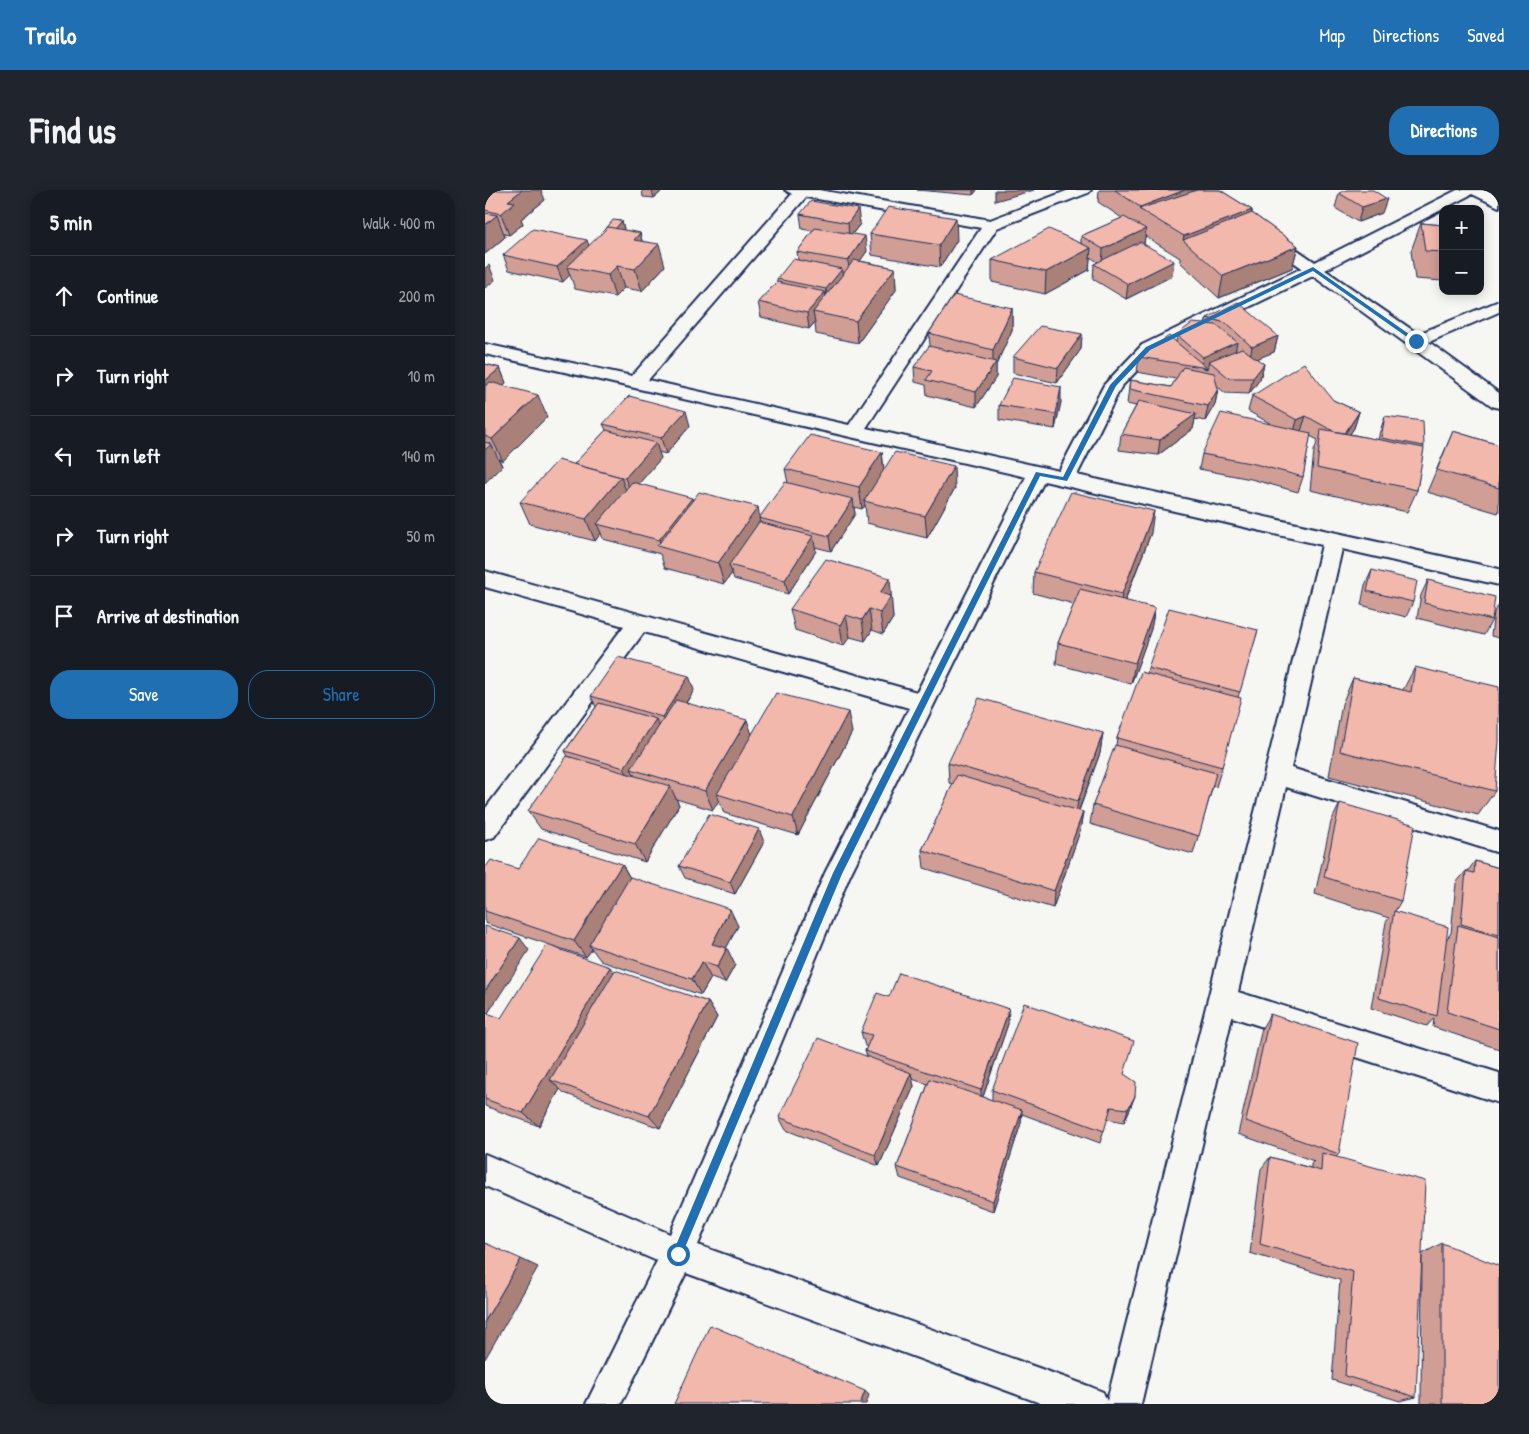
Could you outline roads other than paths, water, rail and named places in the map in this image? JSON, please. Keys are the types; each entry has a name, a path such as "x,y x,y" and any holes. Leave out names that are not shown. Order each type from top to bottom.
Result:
{"street":[{"path":"636,383 799,191 991,225 1083,190"},
{"path":"1065,479 1113,385 1148,348 1313,269 1469,190"},
{"path":"1476,190 1499,202"},
{"path":"854,432 991,225"},
{"path":"1258,229 1499,402"},
{"path":"1416,341 1499,306"},
{"path":"485,349 1499,577"},
{"path":"603,1404 678,1254 838,873 1038,474"},
{"path":"1124,1404 1334,540"},
{"path":"485,579 923,703"},
{"path":"485,829 639,623"},
{"path":"1277,774 1499,842"},
{"path":"1222,1000 1499,1088"},
{"path":"485,1170 678,1254 1091,1404"}]}
